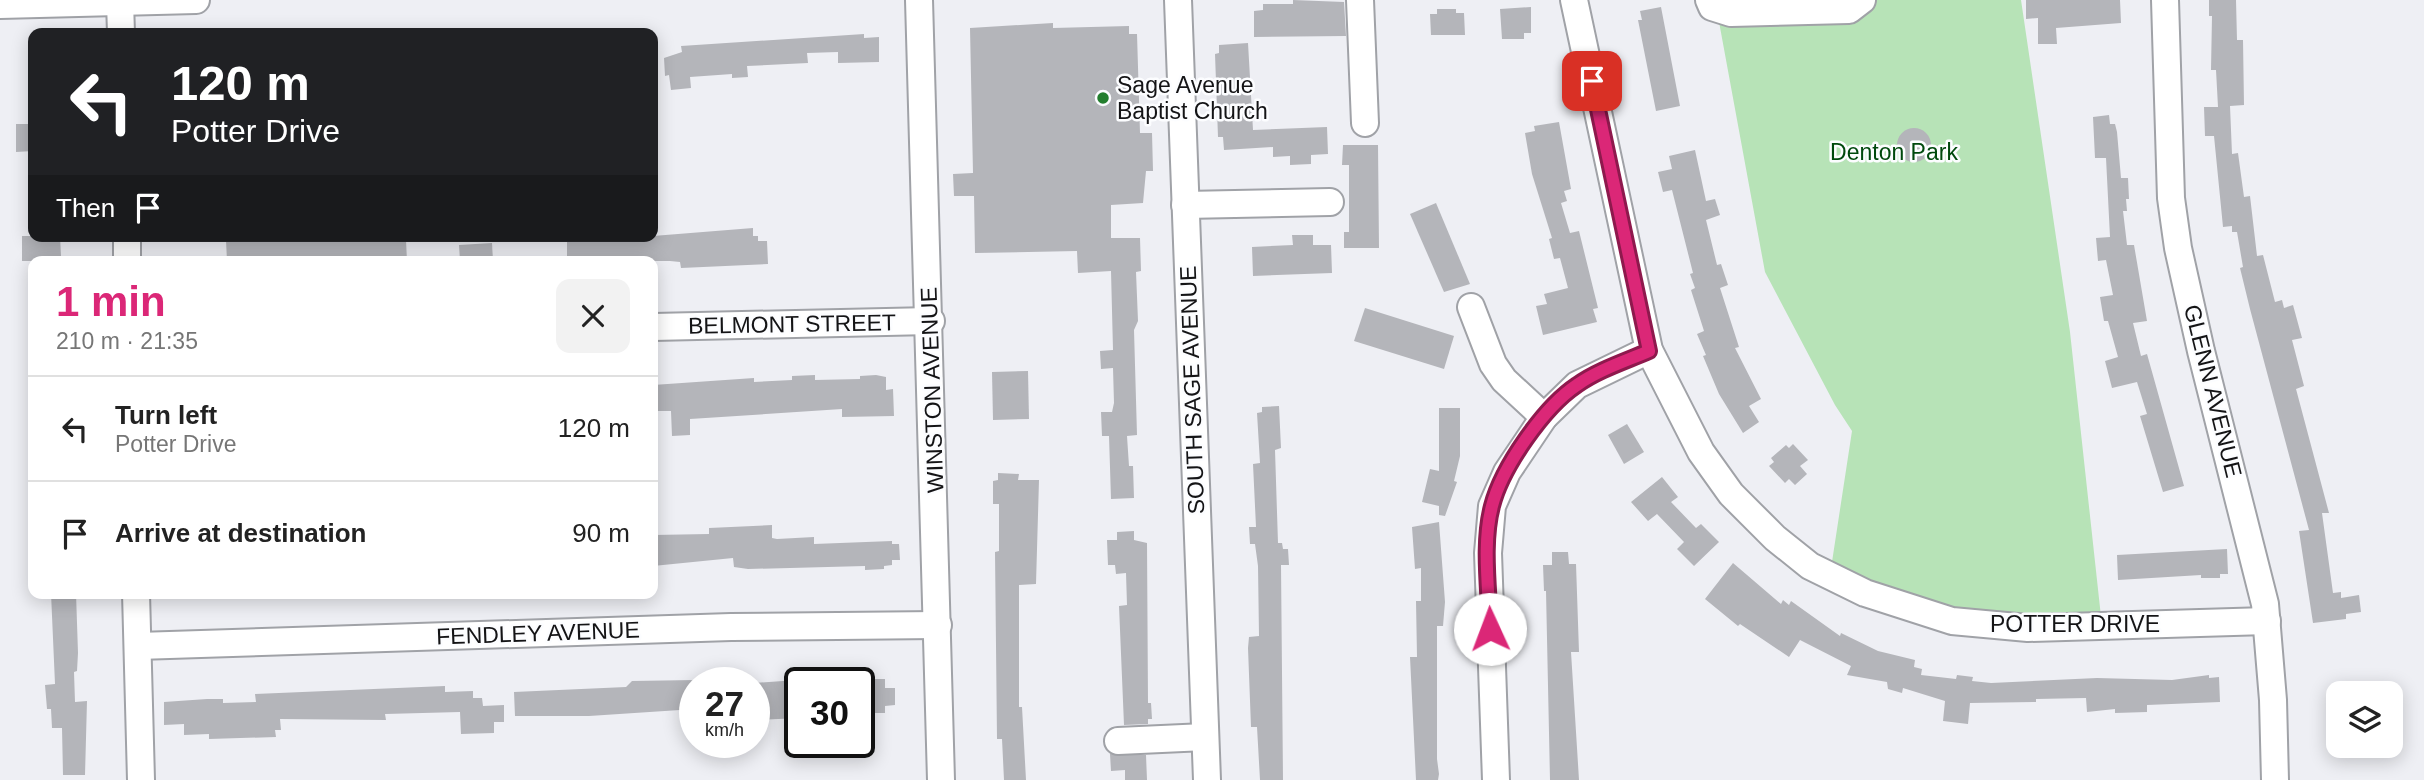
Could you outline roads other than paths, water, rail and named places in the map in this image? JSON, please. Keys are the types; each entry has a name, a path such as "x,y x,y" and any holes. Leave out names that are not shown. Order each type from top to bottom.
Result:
{"street":[{"path":"0,5 196,0"},
{"name":"WINSTON AVENUE","path":"919,0 941,780"},
{"name":"SOUTH SAGE AVENUE","path":"1178,0 1207,780"},
{"path":"1360,0 1365,123"},
{"name":"POTTER DRIVE","path":"1574,0 1649,351 1701,452 1731,494 1775,538 1810,566 1865,593 1952,621 2028,628 2267,621"},
{"path":"1709,0 1712,7 1731,13 1849,10 1862,0"},
{"name":"GLENN AVENUE","path":"2165,0 2171,198 2178,248 2201,351 2247,523 2267,621 2275,780"},
{"path":"120,2 121,28"},
{"path":"1185,205 1330,202"},
{"path":"1471,307 1493,364 1504,380 1544,417"},
{"name":"BELMONT STREET","path":"658,327 930,321"},
{"path":"1496,780 1488,553 1492,506 1507,472 1544,417 1577,385 1649,351"},
{"path":"136,599 141,780"},
{"name":"FENDLEY AVENUE","path":"138,646 718,628 938,625"},
{"path":"1118,741 1205,737"}],"place":[{"name":"Sage Avenue Baptist Church","path":"1103,98"}],"park label":[{"name":"Denton Park","path":"1894,152"}]}
